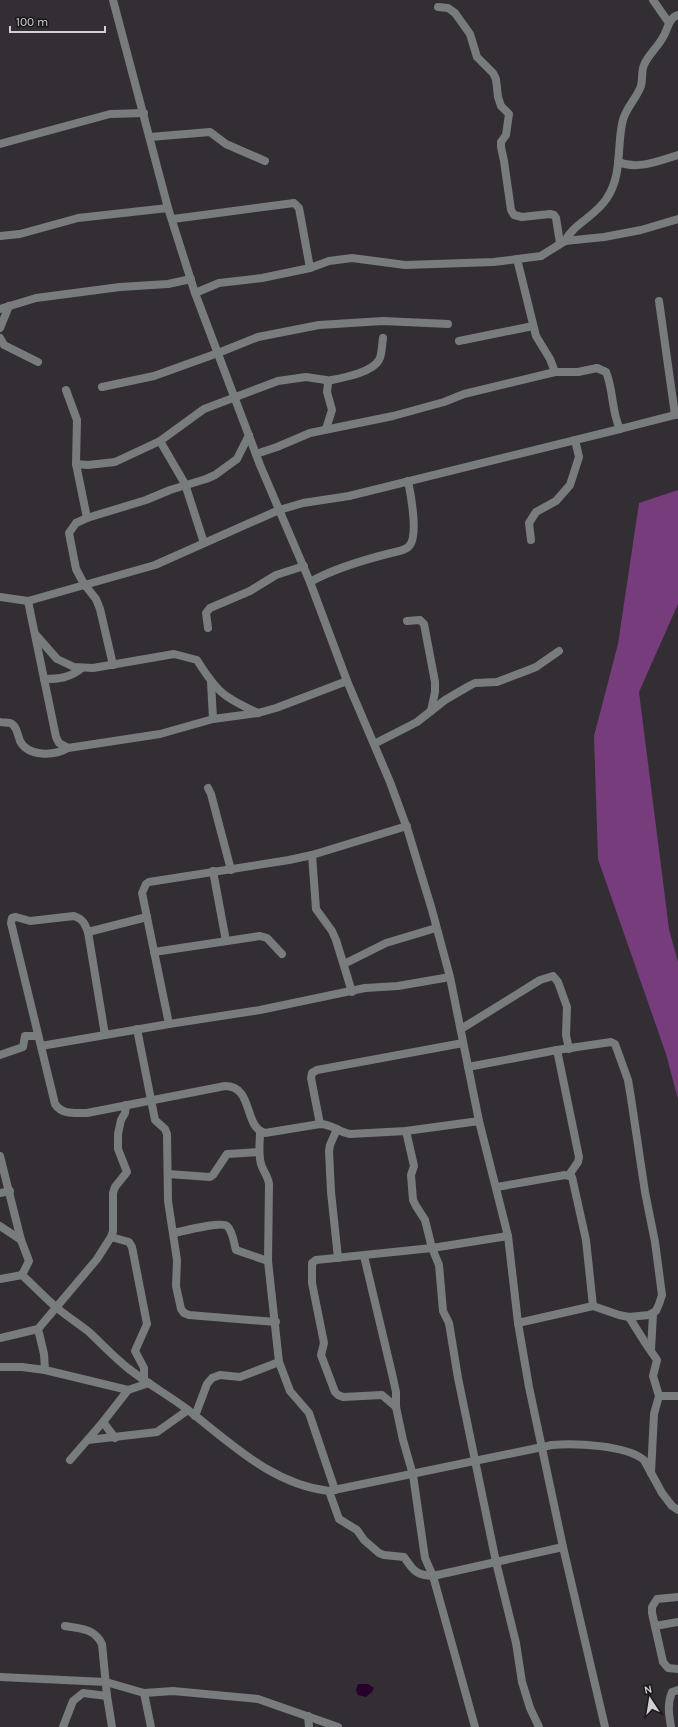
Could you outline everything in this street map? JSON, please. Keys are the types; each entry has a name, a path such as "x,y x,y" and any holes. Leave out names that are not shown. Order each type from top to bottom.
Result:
{"street":[{"path":"113,0 168,208 173,219 195,293 256,454 304,566 347,681 407,826 450,977 479,1121 508,1236 518,1323 529,1387 563,1547 605,1727"},
{"path":"653,0 669,23"},
{"path":"438,7 448,8 455,13 470,34 477,57 493,73 496,79 498,98 501,106 509,114 506,134 501,142 501,148 511,210 514,215 522,217 554,215 562,242"},
{"path":"195,293 219,282 262,278 310,268 329,261 352,258 405,265 470,264 541,256 547,253 593,215 608,198 617,173 622,123 626,110 638,94 642,84 644,65 664,36 669,23 675,16 678,15"},
{"path":"0,144 110,114 144,113"},
{"path":"150,137 210,132 226,144 265,161"},
{"path":"618,162 629,166 653,163 678,155"},
{"path":"173,219 294,203 299,208 310,268"},
{"path":"0,236 20,234 78,218 168,208"},
{"path":"562,242 634,232 678,219"},
{"path":"517,259 524,282 536,336 550,359 555,372"},
{"path":"0,309 36,298 120,287 168,284 191,280"},
{"path":"0,597 28,601 155,565 279,510 311,501 349,496 676,415 659,301"},
{"path":"0,328 9,306"},
{"path":"102,388 154,376 258,337 319,325 383,321 448,324"},
{"path":"459,341 533,326"},
{"path":"0,338 4,345 38,362"},
{"path":"76,464 88,465 115,462 160,441 197,413 222,401 278,381 306,377 327,381 363,372 372,368 380,360 383,338"},
{"path":"256,454 310,433 393,416 444,402 464,394 555,372 578,372 597,368 606,372 612,394 614,416 620,430"},
{"path":"326,429 332,410 327,392 327,381"},
{"path":"66,390 77,420 76,464 87,518"},
{"path":"112,665 96,599 84,584 76,569 69,533 76,523 87,518 146,500 185,484 206,479 227,468 237,459 249,435"},
{"path":"531,540 529,523 536,512 556,501 570,485 579,457 575,440"},
{"path":"160,441 185,484 204,543"},
{"path":"310,582 327,572 406,549 411,544 414,534 413,504 408,482"},
{"path":"208,628 206,613 210,608 250,591 276,576 304,566"},
{"path":"28,601 56,737 59,743 68,748"},
{"path":"407,621 420,620 424,624 435,682 435,692 431,711"},
{"path":"34,633 57,659 74,667 82,668 112,665 174,654 197,660 211,682 224,696 258,713"},
{"path":"374,744 417,722 469,686 475,683 497,682 526,672 560,651"},
{"path":"44,679 60,679 75,674 82,668"},
{"path":"0,722 11,723 14,725 20,742 28,750 43,754 63,751 68,748 160,734 212,719 258,713 276,708 347,681"},
{"path":"211,682 212,719"},
{"path":"208,788 215,808 230,870"},
{"path":"169,1024 142,893 143,888 149,882 213,871 270,864 312,855 407,826"},
{"path":"312,855 316,909 332,931 352,992"},
{"path":"213,871 226,941"},
{"path":"105,1035 88,932 82,920 74,916 30,921 16,917 11,920 38,1036 58,1108 69,1113 77,1113 232,1086 237,1088 243,1095 256,1127 260,1132 259,1152 261,1164 267,1175 269,1184 268,1261 276,1322 279,1362 290,1391 309,1413 339,1519 357,1530 370,1546 384,1555 404,1557 411,1569 425,1576 433,1576 563,1547"},
{"path":"88,932 147,917"},
{"path":"344,964 386,942 436,928"},
{"path":"154,952 264,936 282,954"},
{"path":"460,1029 540,980 553,976 558,982 567,1007 566,1035 569,1049"},
{"path":"41,1046 137,1029 260,1010 352,992 450,977"},
{"path":"137,1029 155,1120 165,1129 167,1134 168,1201 177,1260 176,1286 181,1309 184,1313 276,1322"},
{"path":"0,1054 23,1047 25,1036 38,1036"},
{"path":"468,1068 557,1050 612,1042 614,1044 628,1080 662,1295 660,1304 653,1314 651,1350"},
{"path":"320,1124 311,1078 312,1073 317,1070 463,1043"},
{"path":"496,1187 569,1175 578,1162 579,1157 557,1050"},
{"path":"0,1338 38,1329 57,1308 86,1271 97,1260 111,1237 114,1223 113,1193 115,1186 127,1172 118,1149 118,1134 126,1105"},
{"path":"260,1132 274,1132 326,1124 350,1134 406,1131 479,1121"},
{"path":"337,1129 329,1151 331,1192 338,1258"},
{"path":"406,1131 414,1166 411,1175 413,1200 425,1220 432,1248 439,1265 443,1311 449,1323 496,1562 516,1643 522,1682 530,1708 539,1727"},
{"path":"168,1174 210,1177 213,1175 227,1154 259,1152"},
{"path":"0,1156 10,1191 21,1240 29,1261 22,1275"},
{"path":"569,1175 574,1180 586,1240 593,1306"},
{"path":"0,1193 10,1191"},
{"path":"174,1233 213,1225 225,1225 229,1229 236,1250 268,1261"},
{"path":"0,1226 21,1240"},
{"path":"396,1407 382,1395 350,1397 338,1395 321,1355 324,1343 312,1284 311,1270 314,1261 432,1248 508,1236"},
{"path":"111,1237 129,1242 132,1247 147,1324 135,1351 145,1371 146,1381"},
{"path":"364,1256 396,1392 396,1407 402,1440 413,1474 424,1554 428,1567 433,1576 475,1727"},
{"path":"22,1275 57,1308 146,1381 188,1410 252,1460 294,1484 310,1489 332,1490 542,1447 567,1444 594,1446 631,1452 644,1460 667,1501 678,1510"},
{"path":"0,1279 22,1275"},
{"path":"518,1323 593,1306 606,1312 629,1317 653,1314"},
{"path":"629,1317 657,1360 653,1376 659,1396 654,1414 651,1474"},
{"path":"38,1329 45,1370"},
{"path":"195,1416 207,1384 212,1378 220,1375 240,1377 279,1362"},
{"path":"0,1367 22,1367 45,1370 128,1390"},
{"path":"70,1460 128,1390 146,1381"},
{"path":"659,1396 678,1396"},
{"path":"88,1440 157,1432 188,1410"},
{"path":"103,1422 115,1438"},
{"path":"678,1597 657,1599 652,1607 663,1662 668,1668 678,1669"},
{"path":"655,1626 678,1622"},
{"path":"65,1626 92,1631 99,1637 102,1644 107,1696 112,1727"},
{"path":"0,1677 106,1682 144,1692 174,1691 258,1699 338,1727"},
{"path":"671,1727 668,1710 670,1697 672,1692 678,1690"},
{"path":"144,1692 151,1727"},
{"path":"63,1727 73,1701 83,1693 107,1696"},
{"path":"308,1716 309,1727"}],"shaded area":[{"path":"678,490 678,604 639,692 669,929 678,962 678,1099 666,1054 598,859 594,736 618,644 639,503"},
{"path":"358,1684 368,1684 374,1688 366,1697 358,1695 356,1690"}]}
